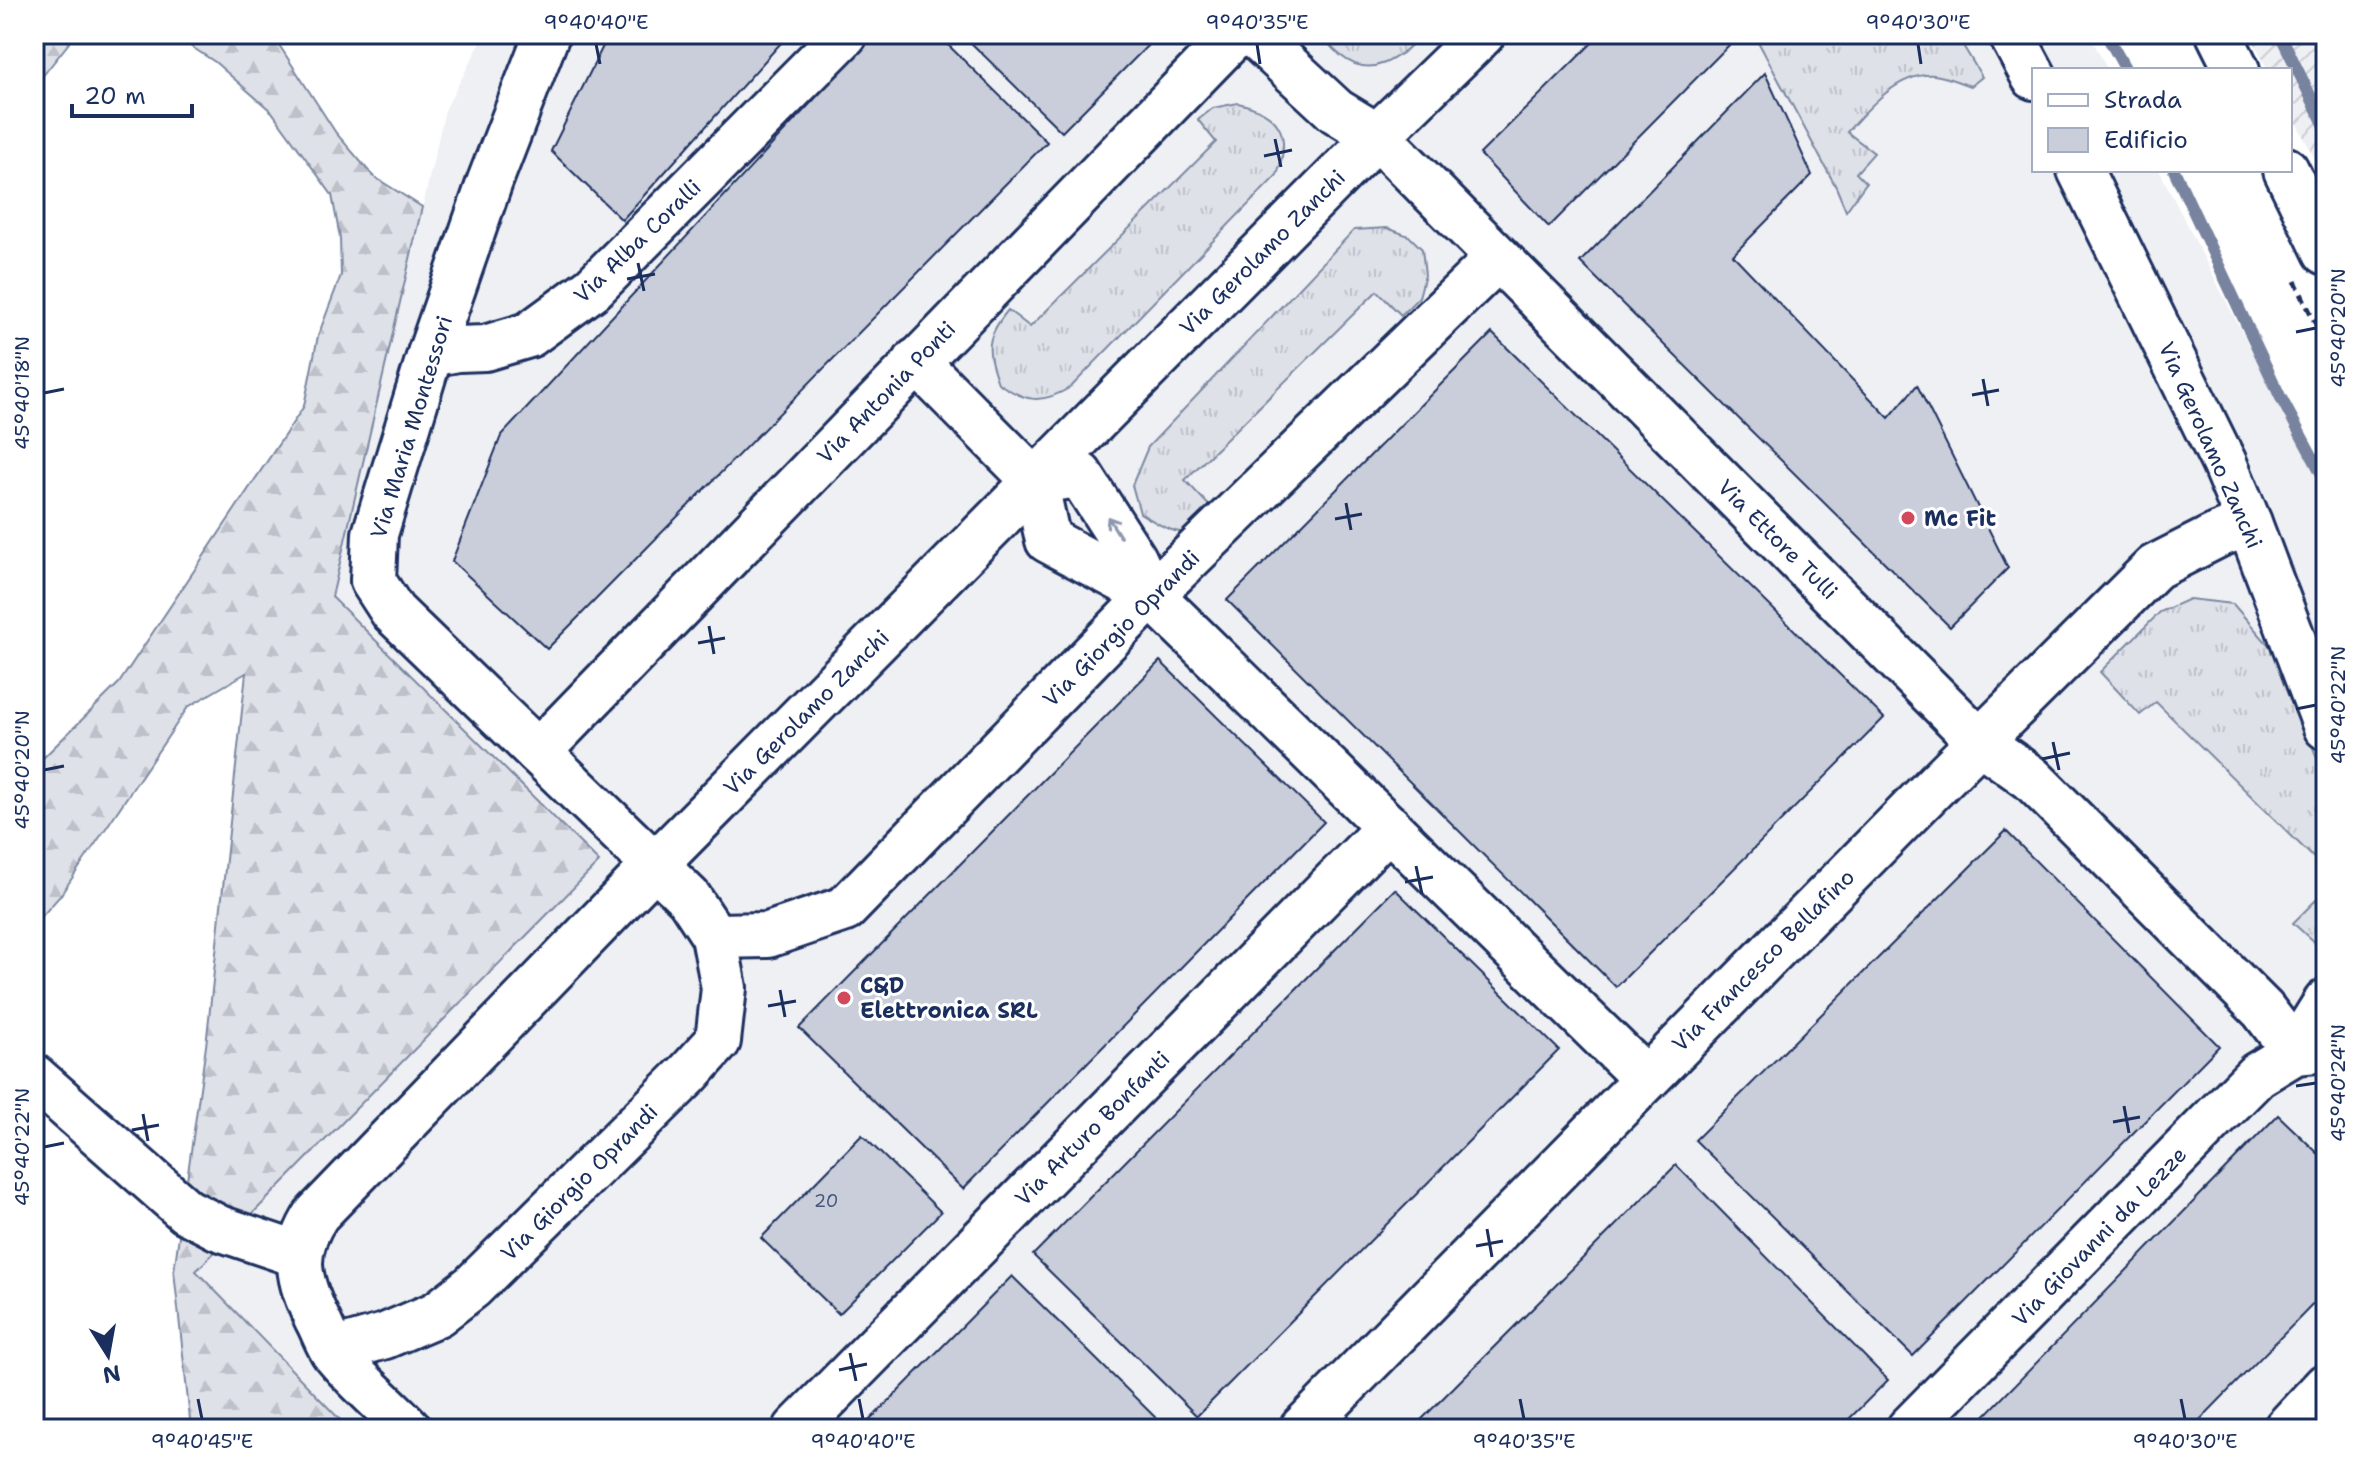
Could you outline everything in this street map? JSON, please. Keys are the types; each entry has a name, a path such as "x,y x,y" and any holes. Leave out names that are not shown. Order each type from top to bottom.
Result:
{"street":[{"name":"Via Maria Montessori","path":"547,34 490,181 430,354 375,534 373,581 393,612 655,865"},
{"name":"Via Alba Coralli","path":"430,354 485,348 529,335 593,288 845,34"},
{"name":"Via Antonia Ponti","path":"538,752 1236,34"},
{"name":"Via Ettore Tulli","path":"1253,34 1336,111 1377,136 1980,742 2031,778 2263,1010 2311,1050"},
{"name":"Via Gerolamo Zanchi","path":"299,1255 305,1232 317,1214 655,865 1377,136 1482,34"},
{"path":"2011,34 2032,73"},
{"path":"2219,34 2236,68"},
{"name":"Via Gerolamo Zanchi","path":"2081,172 2196,404 2249,523 2326,727"},
{"path":"2287,172 2326,252"},
{"name":"Via Giorgio Oprandi","path":"714,936 768,935 845,909 1151,595 1498,258"},
{"path":"916,361 1035,481 1048,540 1151,595 1646,1079"},
{"path":"1035,481 1080,475 1134,559 1151,595"},
{"name":"Via Francesco Bellafino","path":"1302,1429 2155,567 2249,523"},
{"name":"Via Arturo Bonfanti","path":"796,1429 1389,827"},
{"name":"Via Giorgio Oprandi","path":"333,1351 385,1336 437,1314 472,1287 718,1041 724,988 714,936 689,898 655,865"},
{"name":"Via Giovanni da Lezze","path":"1909,1429 2257,1075 2311,1050 2326,1002"},
{"path":"34,1077 186,1211 219,1228 299,1255 307,1297 333,1351 409,1429"},
{"path":"2286,1429 2326,1386"}],"shaded area":[{"path":"485,34 2089,34 2107,68 2032,68 2032,172 2160,172 2326,496 2326,1418 2316,1429 349,1429 196,1271 599,862 332,597 445,110"},
{"path":"2250,34 2326,34 2326,180 2292,115 2292,68 2267,68"}],"green space":[{"path":"34,34 76,34 34,87"},
{"path":"172,34 272,34 336,133 373,176 422,207 332,597 599,862 196,1271 349,1429 191,1429 174,1271 206,1046 246,673 188,707 60,896 34,925 34,767 119,683 304,406 318,336 341,275 340,238 332,195 272,112 215,62"},
{"path":"1326,34 1424,34 1395,58 1374,66 1363,66 1351,63 1340,55 1331,46"},
{"path":"1754,34 1956,34 1982,77 1971,86 1934,75 1921,76 1909,79 1885,93 1847,132 1874,153 1856,173 1866,183 1846,211"},
{"path":"1238,103 1264,113 1279,127 1283,148 1277,175 1071,387 1051,397 1034,399 998,383 991,361 990,344 995,328 1008,310 1030,327 1216,142 1198,120 1213,108"},
{"path":"1387,228 1409,236 1422,249 1425,275 1419,297 1401,315 1377,291 1185,480 1218,515 1208,524 1198,530 1180,532 1140,513 1132,485 1148,447 1354,230"},
{"path":"2189,599 2233,604 2280,658 2326,783 2326,870 2156,702 2140,715 2100,672 2160,612"},
{"path":"2326,890 2326,933 2316,944 2293,923"}],"building":[{"path":"609,34 789,34 622,220 551,151"},
{"path":"875,34 937,34 1047,142 547,649 452,561 501,436"},
{"path":"962,34 1159,34 1062,132"},
{"path":"1601,34 1738,36 1549,227 1480,154"},
{"path":"1765,73 1812,175 1733,255 1889,418 1917,385 2008,568 1950,627 1580,262"},
{"path":"1492,333 1884,718 1616,987 1227,600"},
{"path":"1160,661 1324,822 963,1189 799,1028"},
{"path":"2006,831 2219,1046 1913,1356 1695,1140"},
{"path":"1395,889 1559,1050 1197,1416 1033,1255"},
{"path":"2278,1115 2326,1161 2326,1291 2191,1429 1972,1429"},
{"path":"862,1135 941,1212 839,1314 761,1238"},
{"path":"1676,1165 1888,1380 1839,1429 1412,1429"},
{"path":"1012,1276 1167,1429 861,1429"}],"waterway":[{"path":"2106,34 2125,68"},
{"path":"2280,34 2326,128"},
{"path":"2175,172 2280,396 2326,482"}],"place":[{"name":"Mc Fit","path":"1908,518"},
{"name":"C&D Elettronica SRL","path":"844,998"}]}
